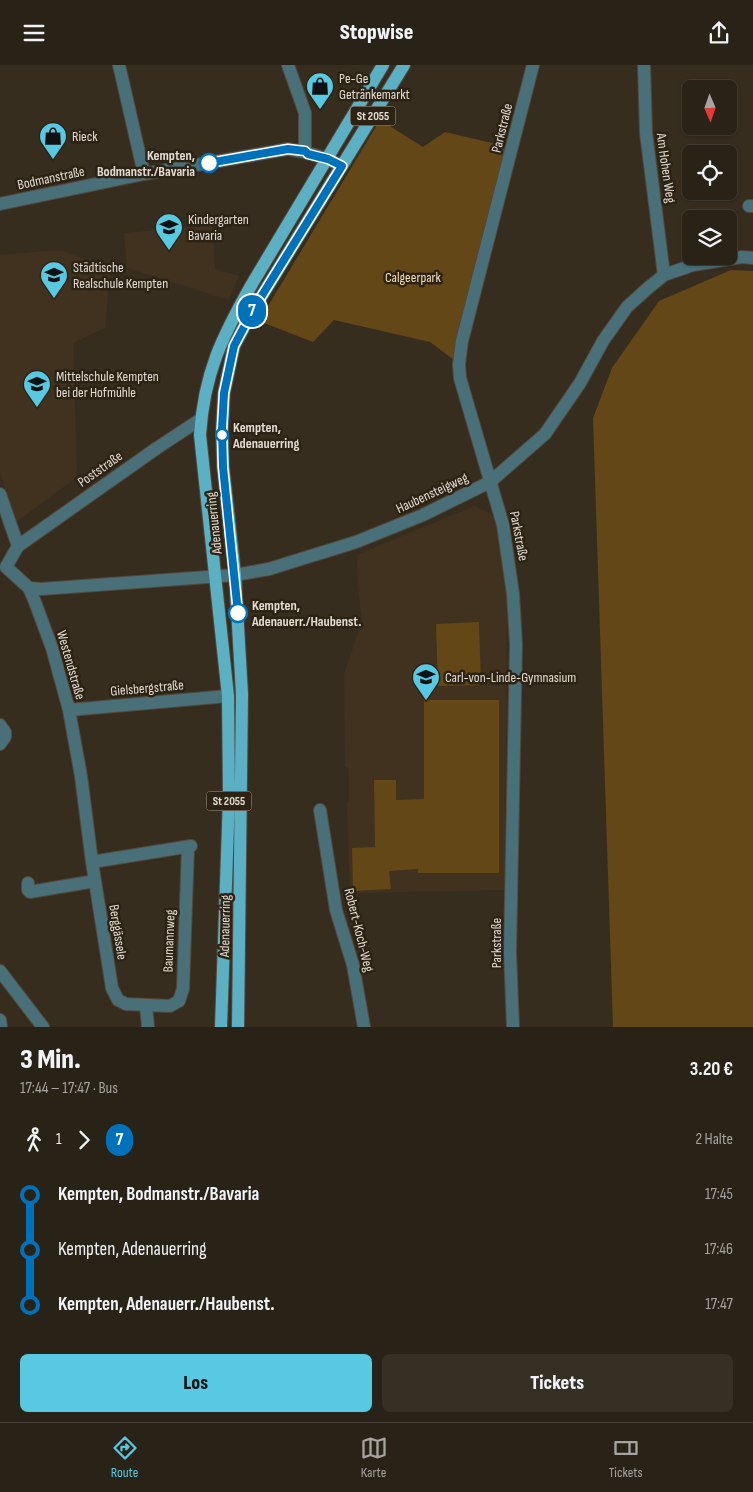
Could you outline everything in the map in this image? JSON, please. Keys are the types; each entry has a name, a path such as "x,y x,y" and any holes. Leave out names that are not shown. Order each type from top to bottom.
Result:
{"main road":[{"name":"Adenauerring","path":"221,1027 229,797 228,697 202,462 201,419 208,378 231,322 383,65"},
{"name":"Adenauerring","path":"238,1027 242,694 235,575 223,467 222,429 224,393 234,346 253,310 404,65"}],"street":[{"path":"119,65 144,174"},
{"path":"288,65 304,113 305,151"},
{"name":"Parkstraße","path":"513,1027 510,952 516,644 513,594 504,525 460,378 459,364 462,341 533,65"},
{"name":"Am Hohen Weg","path":"644,65 646,133 664,275"},
{"name":"Bodmanstraße","path":"0,204 144,174 288,149 305,151 308,154 328,159 342,166"},
{"name":"Haubensteigweg","path":"28,588 41,589 235,575 269,569 356,542 423,515 490,482 545,434 580,383 603,341 628,307 664,275 693,265 719,260 742,257 753,258"},
{"name":"Poststraße","path":"18,546 201,419"},
{"path":"0,494 18,546"},
{"name":"Westendstraße","path":"18,546 3,567 28,588 52,649 69,710 81,776 95,881"},
{"name":"Gielsbergstraße","path":"69,710 228,697"},
{"path":"0,725 5,731 5,737 0,744"},
{"name":"Robert-Koch-Weg","path":"320,810 336,910 353,965 364,1027"},
{"name":"Baumannweg","path":"92,862 189,846 183,989 179,1001 170,1006 126,1004 118,999 112,988"},
{"path":"28,883 28,890 30,892 95,881"},
{"name":"Berggässele","path":"95,881 112,988"},
{"path":"0,971 43,1027"},
{"path":"146,1006 148,1027"},
{"path":"0,1021 1,1027"}],"shaded area":[{"name":"Kindergarten Bavaria","path":"212,225 215,269 239,276 229,300 127,268 124,233"},
{"path":"61,250 110,269 105,328 73,343 77,477 15,523 0,471 0,255"},
{"name":"Carl-von-Linde-Gymnasium","path":"474,506 490,513 499,525 507,594 505,890 350,893 347,802 349,802 349,772 348,767 345,767 344,674 362,621 357,555"}],"green space":[{"name":"Calgeerpark","path":"380,120 423,147 445,132 509,147 454,360 430,342 334,320 313,342 259,321"},
{"path":"731,270 753,271 753,1027 613,1027 593,418 612,368 659,301"},
{"path":"479,622 481,685 438,686 436,624"},
{"path":"424,700 499,700 499,873 418,873 418,869 389,871 391,889 353,891 352,848 375,847 374,780 396,780 396,800 424,799"}],"bus line":[{"name":"7","path":"209,163 288,149 305,151 308,154 328,159 342,166 253,310 234,346 224,393 222,429 223,467 238,613"}],"place":[{"name":"Pe-Ge Getränkemarkt","path":"320,110"},
{"name":"Rieck","path":"53,160"},
{"name":"Kempten, Bodmanstr./Bavaria","path":"209,163"},
{"name":"Kindergarten Bavaria","path":"169,251"},
{"name":"Städtische Realschule Kempten","path":"54,299"},
{"name":"Mittelschule Kempten bei der Hofmühle","path":"37,408"},
{"name":"Kempten, Adenauerring","path":"222,435"},
{"name":"Kempten, Adenauerr./Haubenst.","path":"238,613"},
{"name":"Carl-von-Linde-Gymnasium","path":"426,701"}]}
